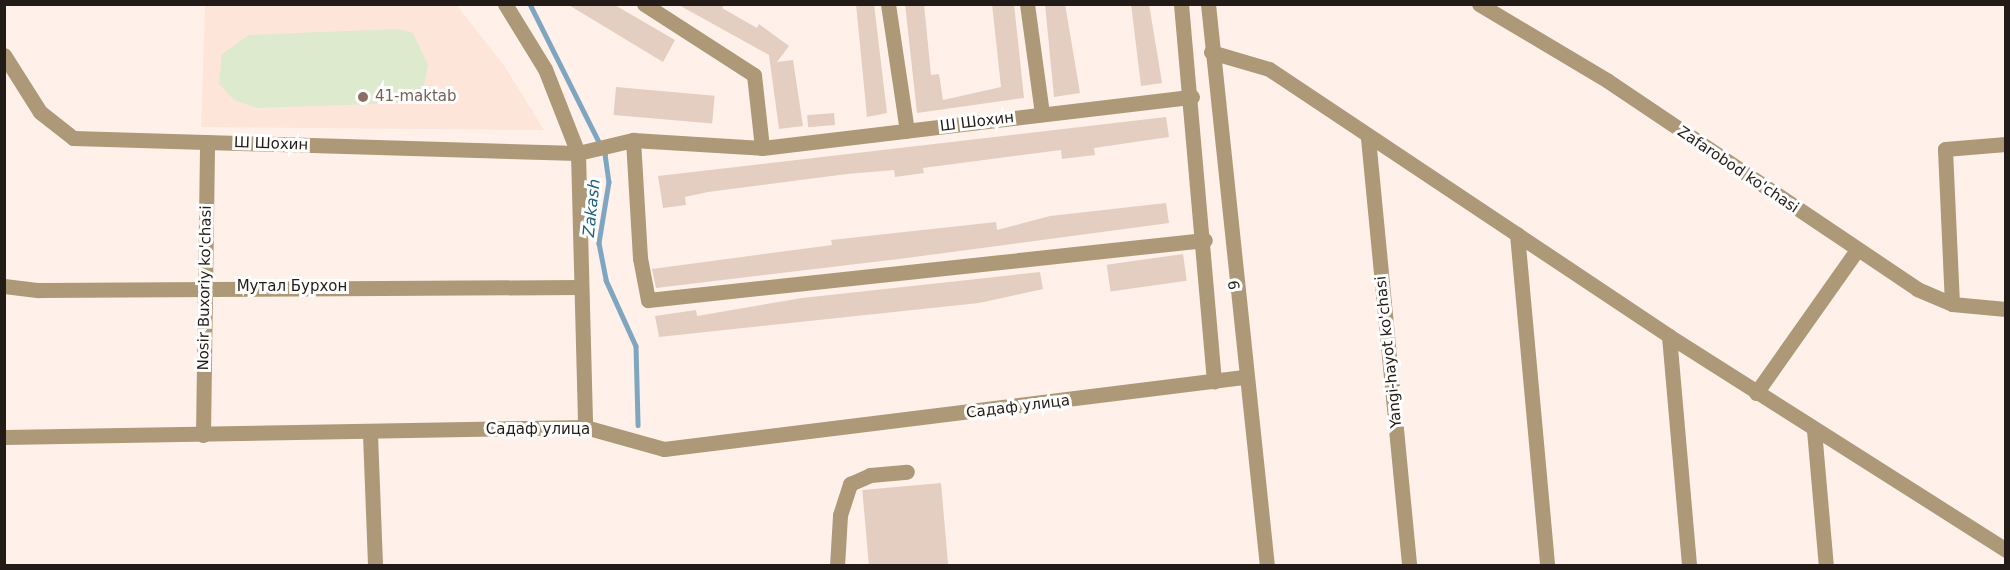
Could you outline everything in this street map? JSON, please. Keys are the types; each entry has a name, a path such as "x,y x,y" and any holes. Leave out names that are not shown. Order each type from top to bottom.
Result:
{"street":[{"path":"505,4 544,69 578,153 585,427"},
{"path":"644,4 754,75 762,148"},
{"path":"888,4 908,131"},
{"path":"1027,4 1042,114"},
{"path":"1181,4 1205,240 1214,382"},
{"name":"9","path":"1208,4 1244,377 1267,566"},
{"name":"Zafarobod ko'chasi","path":"1479,4 1608,81 1856,251 1917,289 1952,304 2006,309"},
{"path":"1211,52 1269,69 1368,138 1756,393 2006,550"},
{"name":"Ш Шохин","path":"4,55 40,112 73,138 578,153 633,140 762,148 1192,97"},
{"name":"Yangi-hayot ko'chasi","path":"1368,138 1409,566"},
{"path":"633,140 648,300 1205,240"},
{"name":"Nosir Buxoriy ko'chasi","path":"203,435 207,142"},
{"path":"1952,304 1945,149 2006,144"},
{"path":"1517,234 1547,566"},
{"path":"1756,393 1856,251"},
{"name":"Мутал Бурхон","path":"4,286 39,290 580,286"},
{"path":"1669,336 1689,566"},
{"name":"Садаф улица","path":"4,437 370,434 585,427 663,449 1244,377"},
{"path":"1814,430 1826,566"},
{"path":"370,434 375,566"},
{"path":"837,566 838,527 850,484 870,475 907,472"}],"shaded area":[{"name":"41-maktab","path":"456,4 505,67 544,130 201,127 205,5"}],"green space":[{"path":"397,29 413,33 428,65 423,90 403,103 257,108 234,100 219,84 222,54 249,35"}],"building":[{"path":"567,4 613,4 675,40 663,62"},
{"path":"677,4 725,4 722,8 757,28 759,24 789,46 777,62 793,60 803,126 779,129 769,55"},
{"path":"856,4 874,4 887,113 867,117"},
{"path":"905,4 924,4 931,75 939,74 943,100 1001,87 992,4 1014,4 1024,98 917,113"},
{"path":"1045,4 1065,4 1080,93 1054,97"},
{"path":"1131,4 1149,4 1162,83 1141,86"},
{"path":"616,87 715,96 712,124 614,115"},
{"path":"834,113 835,125 808,127 807,115"},
{"path":"1166,117 1169,137 1094,148 1095,155 1062,159 1061,150 923,168 924,173 895,177 894,170 847,174 708,192 685,197 686,205 663,208 658,176"},
{"path":"1166,203 1169,223 899,259 656,288 652,269 832,245 831,240 996,222 997,230 1050,216"},
{"path":"1183,254 1187,281 1111,291 1107,265"},
{"path":"1040,272 1043,289 979,303 659,337 655,316 696,310 697,316 802,298"},
{"path":"941,483 948,566 869,566 862,490"}],"waterway":[{"name":"Zakash","path":"530,4 605,154 609,182 599,243 606,280 636,346 638,425"}],"place":[{"name":"41-maktab","path":"363,97"}]}
